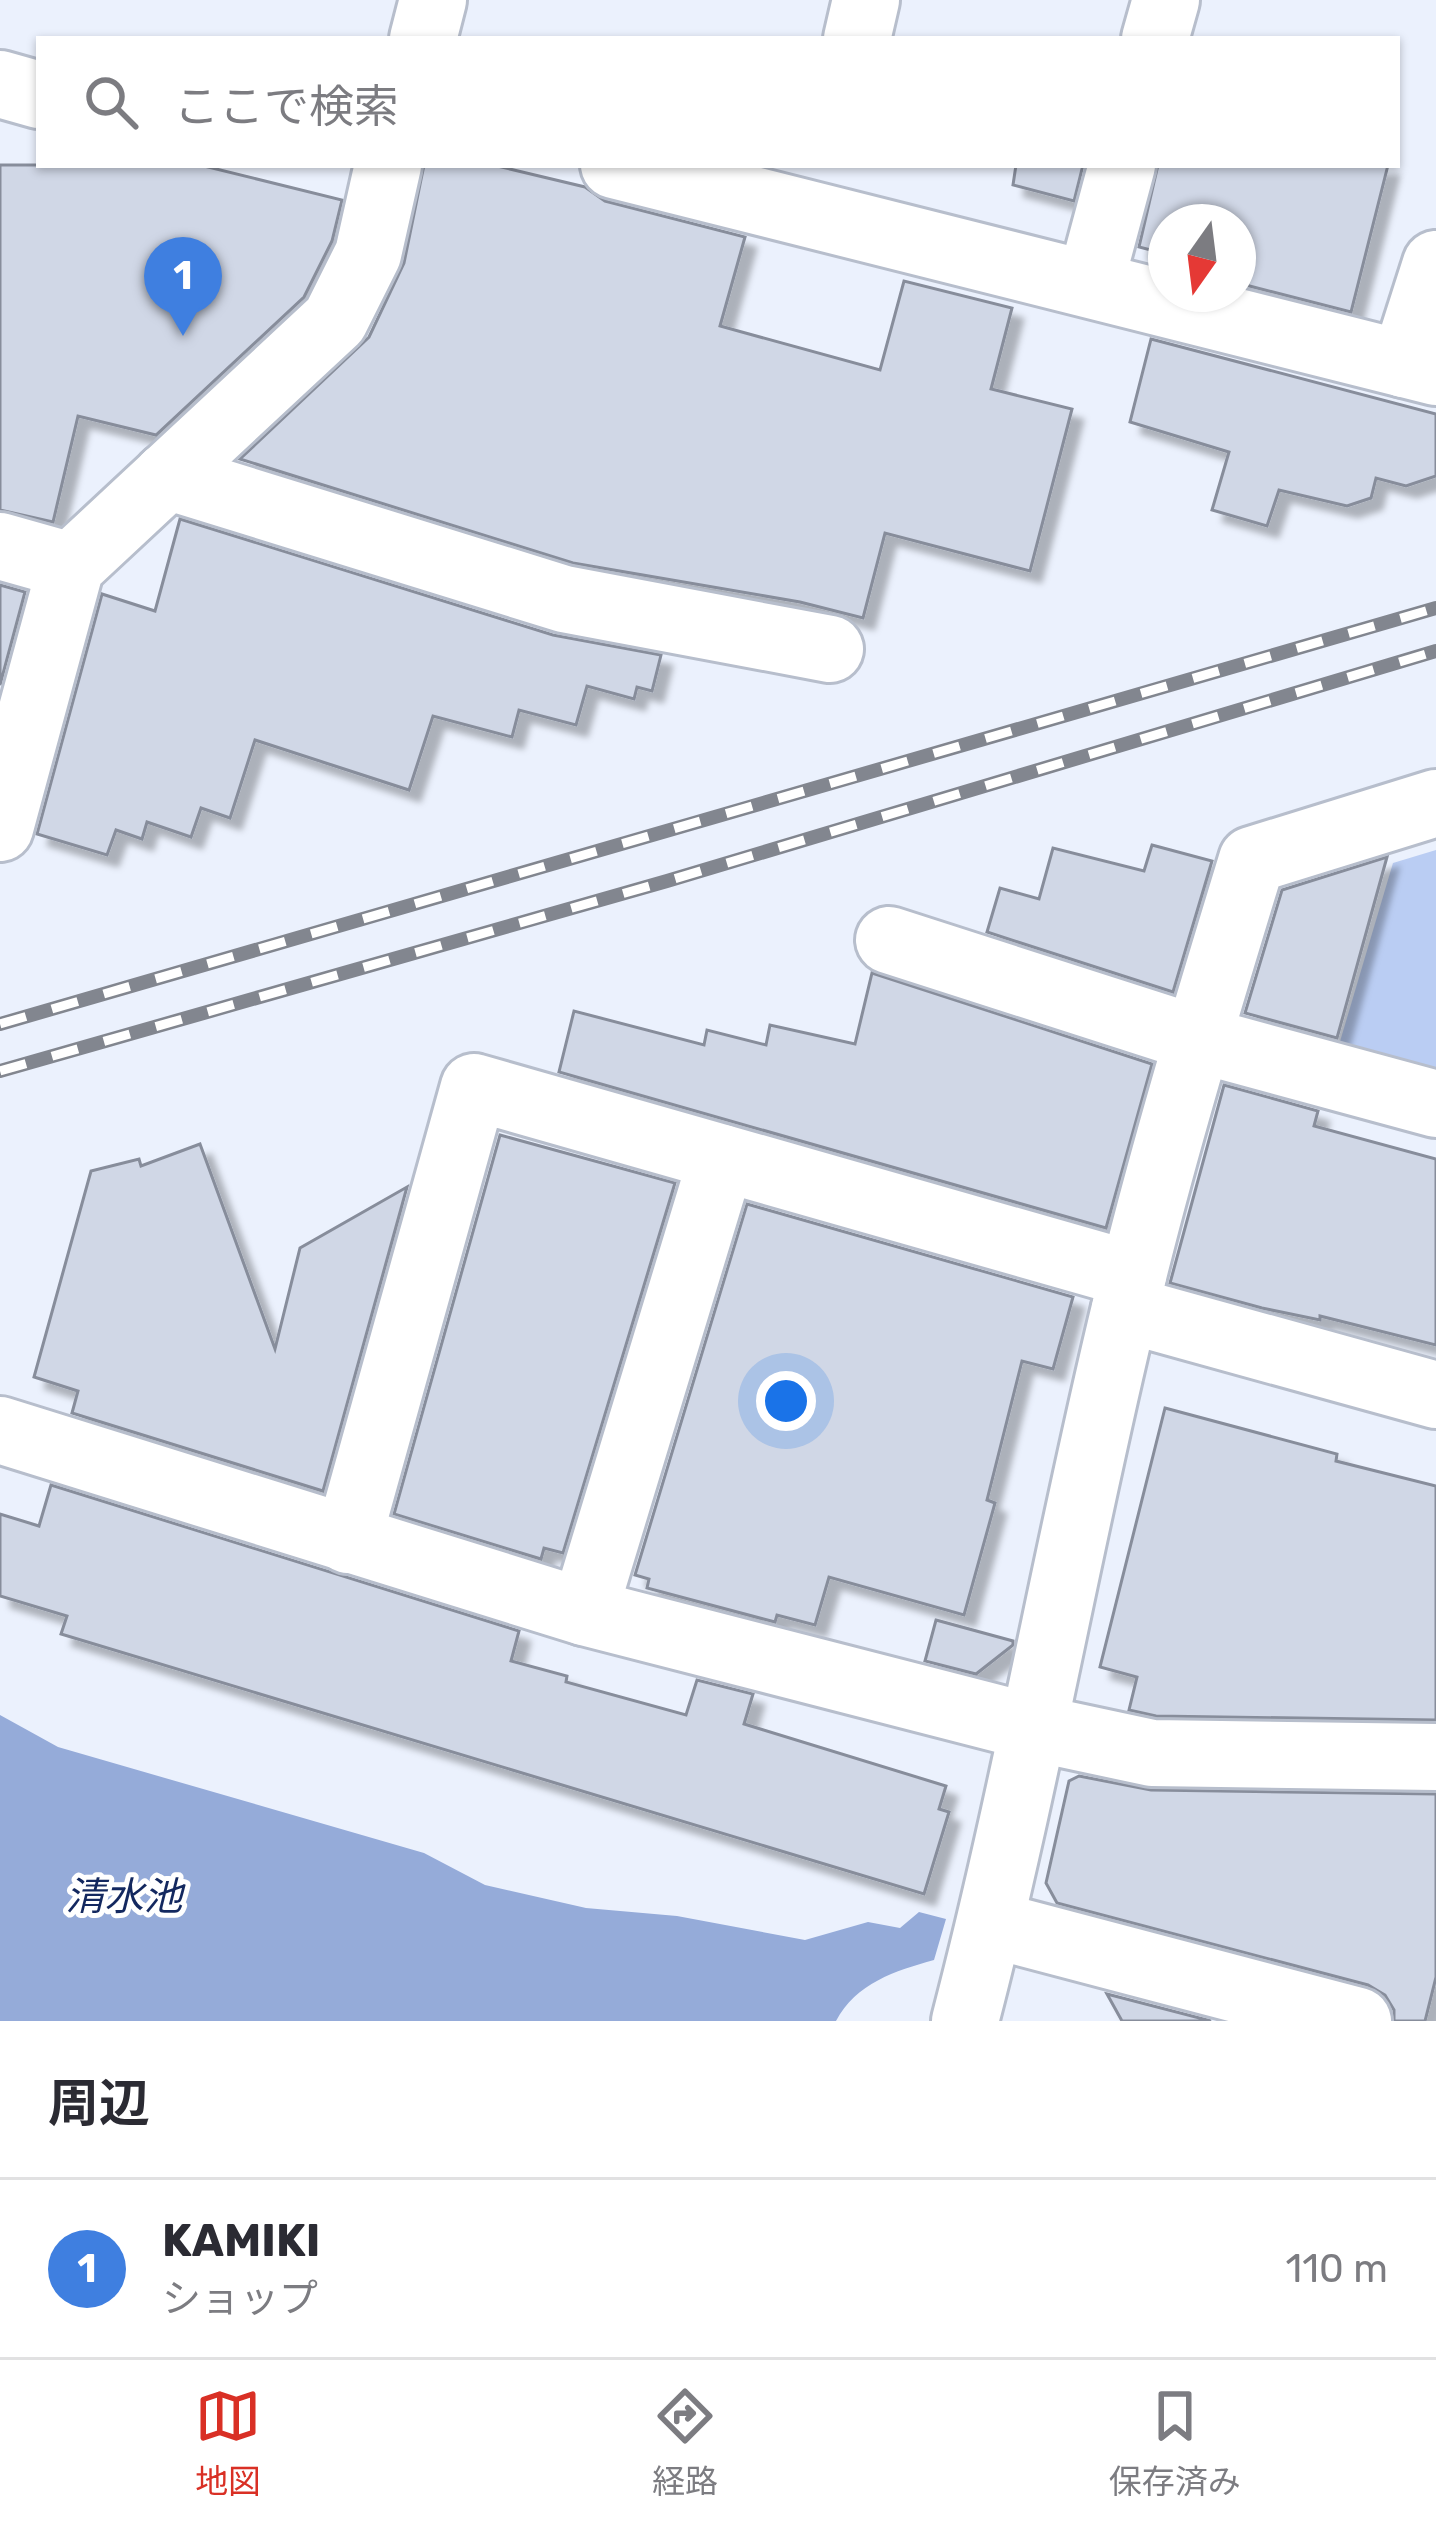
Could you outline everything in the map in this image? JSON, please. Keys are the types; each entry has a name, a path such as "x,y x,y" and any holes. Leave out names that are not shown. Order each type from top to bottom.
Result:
{"street":[{"path":"424,36 434,0"},
{"path":"858,36 866,0"},
{"path":"1157,36 1166,0"},
{"path":"0,84 36,94"},
{"path":"0,828 71,566 335,320 368,254 370,168"},
{"path":"638,168 823,191 1090,284 1420,368 1436,264"},
{"path":"1090,284 1121,168"},
{"path":"167,476 564,599 830,649"},
{"path":"0,546 71,566"},
{"path":"965,2021 1035,1728 1129,1292 1197,1039 1252,860 1436,803"},
{"path":"889,940 1197,1039 1436,1104"},
{"path":"348,1540 474,1088 722,1158 1436,1394"},
{"path":"584,1612 722,1158"},
{"path":"0,1430 584,1612 1035,1728 1152,1754 1436,1757"},
{"path":"990,1924 1358,2021"}],"shaded area":[{"path":"1436,850 1436,1093 1333,1065 1393,863"}],"water":[{"name":"清水池","path":"0,1715 58,1747 424,1853 485,1885 586,1908 677,1916 805,1940 868,1922 900,1928 919,1912 946,1919 934,1960 866,1988 836,2021 0,2021"}],"building":[{"path":"0,165 212,168 342,200 332,241 304,297 156,435 78,416 53,522 0,510"},
{"path":"423,168 506,168 585,187 605,201 745,237 720,326 880,370 904,281 1012,308 991,389 1072,409 1030,571 885,533 863,618 800,602 573,563 240,459 369,337 404,263"},
{"path":"1016,168 1082,168 1074,201 1013,185"},
{"path":"1157,168 1387,168 1351,312 1256,288 1256,204 1149,204"},
{"path":"1148,208 1148,249 1139,247"},
{"path":"1151,339 1436,414 1436,476 1406,486 1376,478 1371,498 1347,506 1279,490 1267,526 1212,510 1229,452 1130,422"},
{"path":"180,519 553,635 661,655 652,691 637,687 634,699 587,686 576,725 519,710 512,737 433,716 409,790 255,740 230,818 201,808 191,837 147,822 142,839 116,830 107,855 37,834 102,594 155,611"},
{"path":"0,585 25,592 0,685"},
{"path":"1152,845 1212,861 1173,992 987,932 1000,888 1039,899 1053,848 1144,871"},
{"path":"1387,857 1337,1038 1245,1013 1282,890"},
{"path":"872,973 1152,1064 1106,1228 559,1072 574,1011 704,1045 707,1030 766,1045 770,1025 855,1044"},
{"path":"1224,1085 1318,1111 1314,1126 1436,1159 1436,1345 1170,1283"},
{"path":"500,1135 675,1183 563,1553 544,1548 541,1559 394,1514"},
{"path":"200,1144 275,1349 300,1248 407,1187 323,1491 72,1413 78,1391 34,1377 91,1171 139,1159 141,1166"},
{"path":"747,1204 1073,1297 1053,1369 1022,1361 987,1500 995,1503 964,1615 829,1577 815,1625 777,1615 775,1622 647,1588 649,1579 635,1575"},
{"path":"1165,1408 1337,1454 1336,1461 1436,1486 1436,1720 1156,1716 1129,1710 1137,1677 1100,1667"},
{"path":"51,1485 519,1631 511,1661 567,1676 566,1682 686,1715 697,1680 753,1694 744,1724 946,1786 939,1809 949,1812 924,1894 61,1634 67,1616 0,1596 0,1514 39,1526"},
{"path":"936,1620 1013,1641 1013,1645 976,1674 925,1661"},
{"path":"1079,1776 1151,1790 1436,1794 1436,1977 1425,2021 1394,2021 1385,1995 1368,1985 1057,1903 1046,1883 1069,1781"},
{"path":"1107,1994 1211,2021 1122,2021"}],"railway":[{"path":"0,1024 1436,608"},
{"path":"0,1071 667,881 1436,651"}],"place":[{"name":"KAMIKI","path":"183,336"}]}
